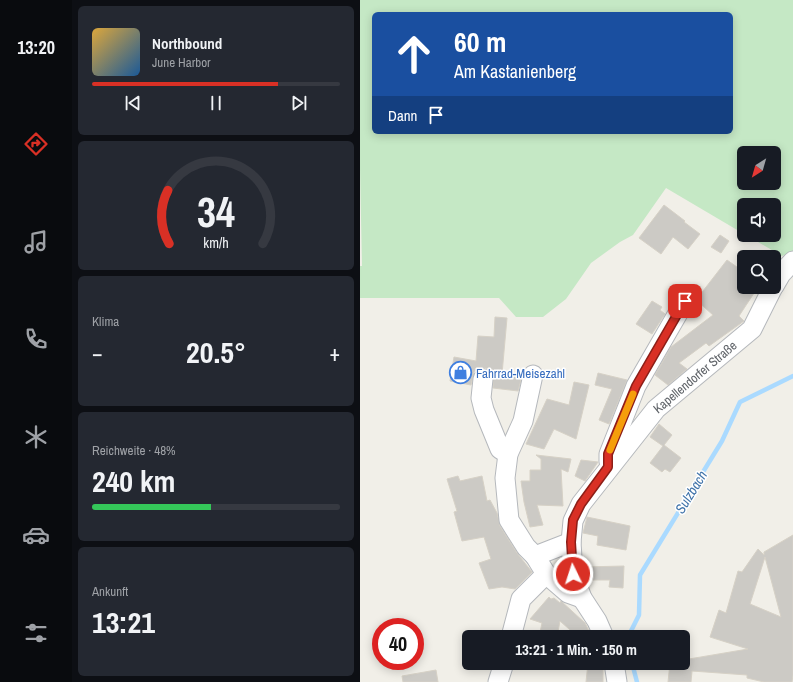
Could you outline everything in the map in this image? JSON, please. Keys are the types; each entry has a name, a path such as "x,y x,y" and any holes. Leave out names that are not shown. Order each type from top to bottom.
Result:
{"street":[{"name":"Kapellendorfer Straße","path":"781,274 793,261"},
{"name":"Kapellendorfer Straße","path":"601,630 582,598 573,574 571,542 573,520 581,504 608,467 656,409 752,329 770,294"},
{"path":"608,467 608,454 636,386 685,301"},
{"path":"532,375 523,421 508,454 505,478 509,520 526,547 535,556 546,574 568,593 582,598"},
{"path":"483,379 481,398 484,410 500,450 508,454"},
{"path":"535,556 571,542"},
{"path":"512,630 521,599 546,574"},
{"path":"498,682 502,670"},
{"path":"615,670 617,682"}],"green space":[{"path":"360,0 793,0 793,251 782,256 781,250 772,250 758,242 781,242 781,198 737,198 737,230 666,188 633,235 620,242 591,263 566,299 543,317 516,317 499,298 360,298 360,266 362,266 360,169"}],"building":[{"path":"664,205 700,234 688,249 673,237 661,254 639,238"},
{"path":"720,235 729,241 721,253 711,247"},
{"path":"727,260 737,267 737,294 753,294 739,316 744,321 709,346 706,343 679,363 687,369 668,385 655,375 671,347 713,315 696,300"},
{"path":"652,301 662,307 660,310 665,314 652,334 636,324"},
{"path":"495,317 507,318 502,374 522,376 518,391 493,388 493,375 490,370 485,368 474,372 471,385 450,381 454,357 476,361 478,336 494,337"},
{"path":"598,373 627,380 609,424 599,420 612,389 595,385"},
{"path":"574,382 589,385 576,439 554,429 544,449 526,444 547,399 569,405"},
{"path":"659,424 672,435 664,445 681,458 670,472 665,469 662,472 650,463 663,446 650,437"},
{"path":"536,455 571,459 568,472 561,469 563,506 537,505 543,525 530,527 521,481 530,481 530,470 541,470 541,459"},
{"path":"581,460 598,462 585,481 575,476"},
{"path":"458,476 460,481 482,476 487,501 490,500 497,513 500,526 517,553 532,572 515,589 502,587 489,589 479,563 491,559 484,537 462,541 454,512 457,511 447,479"},
{"path":"587,517 630,526 626,550 597,545 598,536 583,533"},
{"path":"793,535 792,682 764,682 747,678 747,675 692,671 691,682 668,682 669,670 690,670 690,659 748,649 710,637 719,610 726,613 738,571 742,572 758,549 764,555 764,552","holes":["765,557 781,617 750,604"]},
{"path":"624,566 623,588 609,587 610,580 587,580 584,572 584,567"},
{"path":"549,597 551,599 554,598 560,603 561,601 585,623 588,630 570,630 560,621 558,630 540,630 542,623 530,619"},
{"path":"436,670 438,682 403,682 402,676"},
{"path":"587,670 603,670 603,682 586,682"}],"waterway":[{"name":"Sulzbach","path":"632,630 639,615 640,575 722,441 740,402 793,376"},
{"name":"Sulzbach","path":"634,670 637,682"}],"slow traffic":[{"path":"610,450 633,394"}],"place":[{"name":"Fahrrad-Meisezahl","path":"460,373"}],"route":[{"path":"573,574 571,542 573,520 581,504 608,467 608,454 636,386 685,301"}]}
